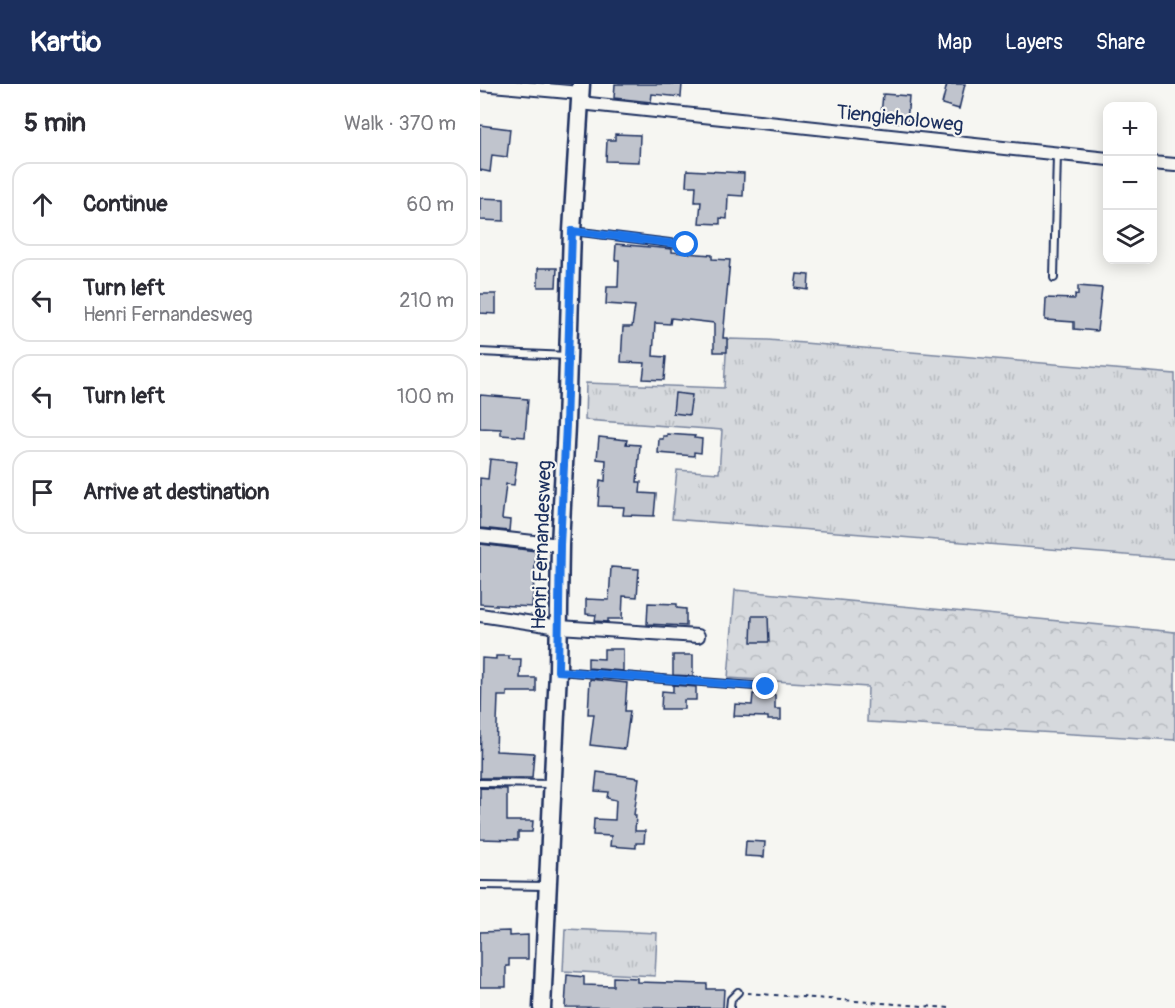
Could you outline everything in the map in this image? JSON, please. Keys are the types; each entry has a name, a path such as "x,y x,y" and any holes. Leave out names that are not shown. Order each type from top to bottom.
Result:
{"street":[{"name":"Tiengieholoweg","path":"480,84 580,94 1103,159"},
{"name":"Henri Fernandesweg","path":"542,1008 558,671 560,545 572,231 580,94"},
{"path":"1157,163 1175,165"},
{"path":"480,536 560,545"},
{"path":"480,615 559,627 698,636"}],"lane":[{"path":"1054,278 1057,154"},
{"path":"572,231 686,245"},
{"path":"480,352 568,356"},
{"path":"558,671 766,687"},
{"path":"480,783 552,784"},
{"path":"480,885 547,886"},
{"path":"730,1008 731,999 738,992"}],"path":[{"path":"738,992 950,1008"}],"green space":[{"path":"727,339 768,340 1175,374 1175,559 672,519 677,470 719,473 722,430 585,420 586,383 724,388"},
{"path":"735,590 1175,632 1175,740 867,722 868,687 728,678"},
{"path":"565,929 657,933 655,976 563,971"}],"building":[{"path":"615,84 682,84 681,97 652,94 651,102 614,98"},
{"path":"947,84 965,84 959,109 942,104"},
{"path":"883,94 909,96 907,123 888,121 888,116 881,115"},
{"path":"480,125 510,129 507,157 492,155 490,172 480,170"},
{"path":"615,134 640,135 639,162 606,161 607,140 615,140"},
{"path":"687,170 744,173 743,196 728,195 727,219 720,218 720,224 699,223 701,202 695,202 696,186 686,186"},
{"path":"480,198 504,199 504,221 480,220"},
{"path":"616,244 672,249 672,252 712,255 712,259 730,260 723,338 727,338 727,352 714,352 714,323 671,318 670,324 655,323 653,356 666,357 664,380 643,379 645,363 621,362 623,327 632,327 635,306 606,304 607,287 618,287 619,260 615,260"},
{"path":"538,268 557,268 556,287 538,287"},
{"path":"797,274 809,275 808,290 795,288"},
{"path":"1078,286 1102,288 1097,331 1074,329 1074,322 1045,320 1046,298 1075,299 1075,294 1078,295"},
{"path":"480,294 496,294 496,314 480,313"},
{"path":"675,393 692,395 689,415 673,413"},
{"path":"480,395 528,399 525,437 501,435 501,429 480,428"},
{"path":"667,434 695,436 694,438 702,439 701,453 694,452 694,456 658,453 659,439 663,439 663,436"},
{"path":"599,437 627,440 626,444 640,445 637,482 641,482 640,493 656,494 654,516 623,515 624,507 598,506 600,480 605,481 606,460 597,459"},
{"path":"490,459 517,462 514,485 506,484 502,519 510,520 509,531 480,528 480,478 488,479"},
{"path":"480,544 536,551 532,607 480,604"},
{"path":"611,567 639,569 637,597 623,596 622,619 608,619 608,622 595,621 596,615 586,614 586,599 609,600"},
{"path":"648,603 677,604 677,608 686,609 686,626 647,624"},
{"path":"752,616 768,616 769,642 751,642"},
{"path":"604,649 623,649 623,671 588,668 588,658 604,659"},
{"path":"673,655 693,655 693,676 673,675"},
{"path":"496,656 521,659 520,678 536,678 536,692 507,692 507,696 498,696 496,751 534,753 532,778 480,778 482,658 496,659"},
{"path":"590,679 627,683 625,711 630,711 625,749 590,745 594,714 588,714"},
{"path":"673,685 696,687 696,700 684,700 684,709 661,709 662,691 673,692"},
{"path":"753,694 775,695 775,709 781,709 781,720 768,720 768,717 734,716 735,704 752,705"},
{"path":"597,772 639,778 634,815 636,815 635,831 645,831 644,843 636,843 636,848 610,846 611,836 593,835 594,819 615,820 616,800 607,798 608,792 595,791"},
{"path":"480,788 507,789 507,821 533,821 532,832 518,832 518,840 480,839"},
{"path":"746,841 765,842 764,857 745,856"},
{"path":"509,931 509,936 528,935 528,959 509,959 509,966 506,966 506,987 480,987 480,932"},
{"path":"567,975 584,977 584,985 613,986 613,977 637,978 637,982 707,984 707,989 724,989 723,1008 565,1007"}],"route":[{"path":"686,245 572,231 560,545 558,671 766,687"}]}
